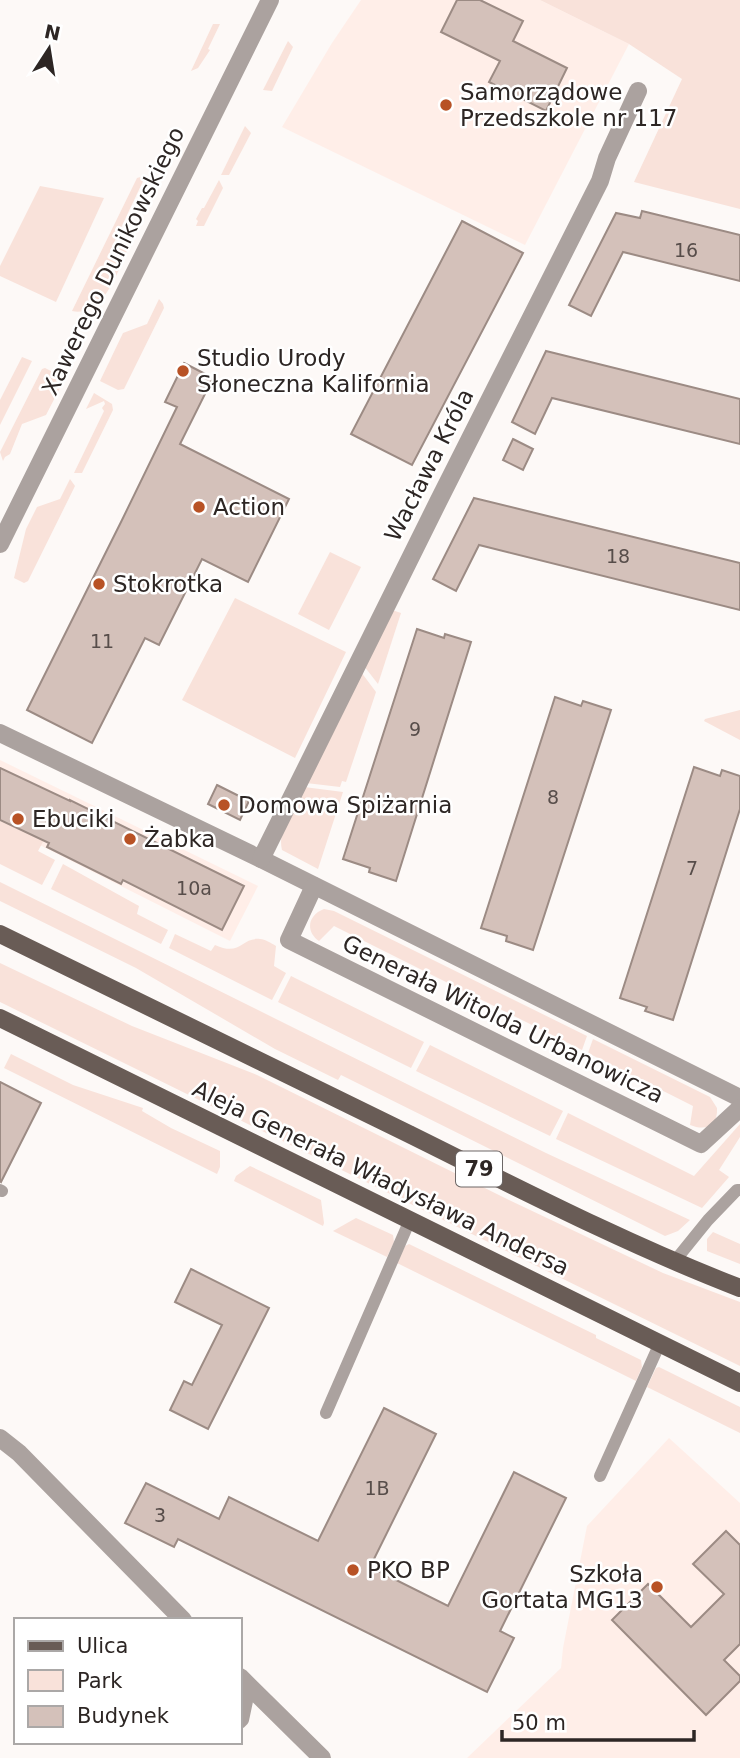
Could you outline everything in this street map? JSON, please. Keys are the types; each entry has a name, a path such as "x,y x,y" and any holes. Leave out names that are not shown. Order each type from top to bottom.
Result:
{"main road":[{"name":"79","path":"0,934 584,1220 674,1262 740,1288"},
{"name":"Aleja Generała Władysława Andersa","path":"0,1018 740,1383"}],"street":[{"name":"Xawerego Dunikowskiego","path":"0,544 270,0"},
{"name":"Wacława Króla","path":"261,859 600,181 607,158 638,91"},
{"name":"Generała Witolda Urbanowicza","path":"0,733 261,859 740,1098"},
{"name":"Generała Witolda Urbanowicza","path":"314,886 289,940 701,1144 740,1108"},
{"path":"0,1438 19,1453 181,1618"},
{"path":"245,1682 322,1758"}],"lane":[{"path":"674,1262 708,1220 740,1190"},
{"path":"326,1413 410,1220"},
{"path":"600,1476 660,1343"},
{"path":"242,1721 245,1682"}],"shaded area":[{"name":"Samorządowe Przedszkole nr 117","path":"361,0 540,0 629,44 525,245 282,127"},
{"path":"0,760 258,886 230,941 0,825"},
{"name":"Szkoła Gortata MG13","path":"669,1438 740,1503 740,1758 467,1758 561,1668 587,1526"}],"green space":[{"path":"540,0 740,0 740,209 634,182 682,79 629,44"},
{"path":"213,24 220,24 208,49 210,50 198,68 191,71"},
{"path":"288,41 293,47 272,91 263,90"},
{"path":"245,126 251,133 229,175 221,175"},
{"path":"144,176 110,251 129,246 115,278 93,307 72,311 137,178"},
{"path":"219,180 223,188 204,226 196,226 196,219"},
{"path":"40,186 104,198 56,302 0,276 0,266"},
{"path":"159,299 164,308 124,389 118,390 100,381 123,333 147,324"},
{"path":"22,357 32,361 0,425 0,400"},
{"path":"42,369 65,378 46,415 22,424 10,454 3,461 0,452"},
{"path":"94,393 112,404 113,410 82,473 74,473 104,411 104,401 86,409"},
{"path":"70,479 75,486 28,581 24,583 14,578 26,529 37,507 60,499"},
{"path":"330,552 361,567 329,630 298,614"},
{"path":"235,598 346,652 295,758 182,700"},
{"path":"392,610 401,613 378,684 364,666"},
{"path":"361,672 376,692 346,782 342,781 340,787 306,783"},
{"path":"740,710 740,740 704,721 705,719"},
{"path":"304,787 343,792 318,869 282,850 284,825"},
{"path":"0,820 31,835 45,838 38,851 55,860 42,885 0,864"},
{"path":"63,864 139,906 137,914 168,930 161,944 51,889"},
{"path":"0,882 546,1153 690,1220 678,1231 665,1236 341,1075 338,1080 275,1049 136,968 0,901"},
{"path":"324,909 334,911 587,1036 582,1050 334,926 319,941 312,933 310,924 314,915"},
{"path":"175,934 211,951 215,945 230,949 254,939 264,940 276,946 274,966 286,973 272,1000 169,948"},
{"path":"0,963 132,1026 257,1075 663,1273 740,1302 740,1366 0,1002"},
{"path":"291,976 424,1042 411,1068 278,1002"},
{"path":"593,1039 710,1097 717,1108 713,1123 701,1128 690,1125 693,1106 588,1053"},
{"path":"430,1045 563,1111 550,1136 416,1071"},
{"path":"11,1054 73,1085 143,1108 142,1111 171,1128 220,1151 217,1174 4,1068"},
{"path":"568,1113 694,1176 740,1124 740,1137 719,1170 729,1177 702,1208 556,1139"},
{"path":"250,1166 321,1200 323,1226 234,1181 236,1176"},
{"path":"356,1218 393,1235 394,1242 387,1257 333,1231"},
{"path":"713,1232 740,1244 740,1264 707,1251 707,1239"},
{"path":"409,1244 596,1335 596,1338 641,1360 642,1367 636,1381 397,1263 405,1246"},
{"path":"659,1367 740,1407 740,1433 647,1387"}],"building":[{"path":"457,0 480,0 523,21 513,41 567,68 546,111 489,82 500,61 441,32"},
{"path":"642,211 740,235 740,281 623,252 591,316 569,305 616,213 640,218"},
{"path":"462,221 523,253 412,465 351,434"},
{"path":"546,351 740,399 740,444 552,398 535,434 512,422"},
{"path":"184,363 213,378 180,444 289,499 248,582 202,559 159,645 145,638 92,743 27,710 177,407 165,402"},
{"path":"513,439 533,449 523,470 503,460"},
{"path":"474,498 740,563 740,610 479,545 456,591 433,579"},
{"path":"417,629 444,638 445,634 471,642 396,881 343,859"},
{"path":"555,697 581,706 583,701 611,710 533,950 506,941 507,936 481,928"},
{"path":"694,767 720,776 722,770 740,776 740,809 673,1020 645,1011 647,1007 620,998"},
{"path":"0,768 244,886 222,930 123,880 121,884 47,847 49,843 0,820"},
{"path":"217,785 249,801 240,820 208,804"},
{"path":"0,1082 41,1103 1,1182 0,1181"},
{"path":"191,1269 269,1308 208,1429 170,1410 184,1381 192,1385 222,1325 175,1302"},
{"path":"384,1408 436,1434 370,1567 448,1606 514,1472 566,1498 500,1631 514,1638 487,1692 178,1539 174,1547 125,1523 146,1483 219,1519 229,1497 318,1541"},
{"path":"726,1531 740,1545 740,1644 724,1660 740,1676 740,1681 706,1715 612,1620 648,1584 691,1627 724,1594 693,1564"}],"place":[{"name":"Samorządowe Przedszkole nr 117","path":"446,105"},
{"name":"Studio Urody Słoneczna Kalifornia","path":"183,371"},
{"name":"Action","path":"199,507"},
{"name":"Stokrotka","path":"99,584"},
{"name":"Domowa Spiżarnia","path":"224,805"},
{"name":"Ebuciki","path":"18,819"},
{"name":"Żabka","path":"130,839"},
{"name":"PKO BP","path":"353,1570"},
{"name":"Szkoła Gortata MG13","path":"657,1587"}]}
